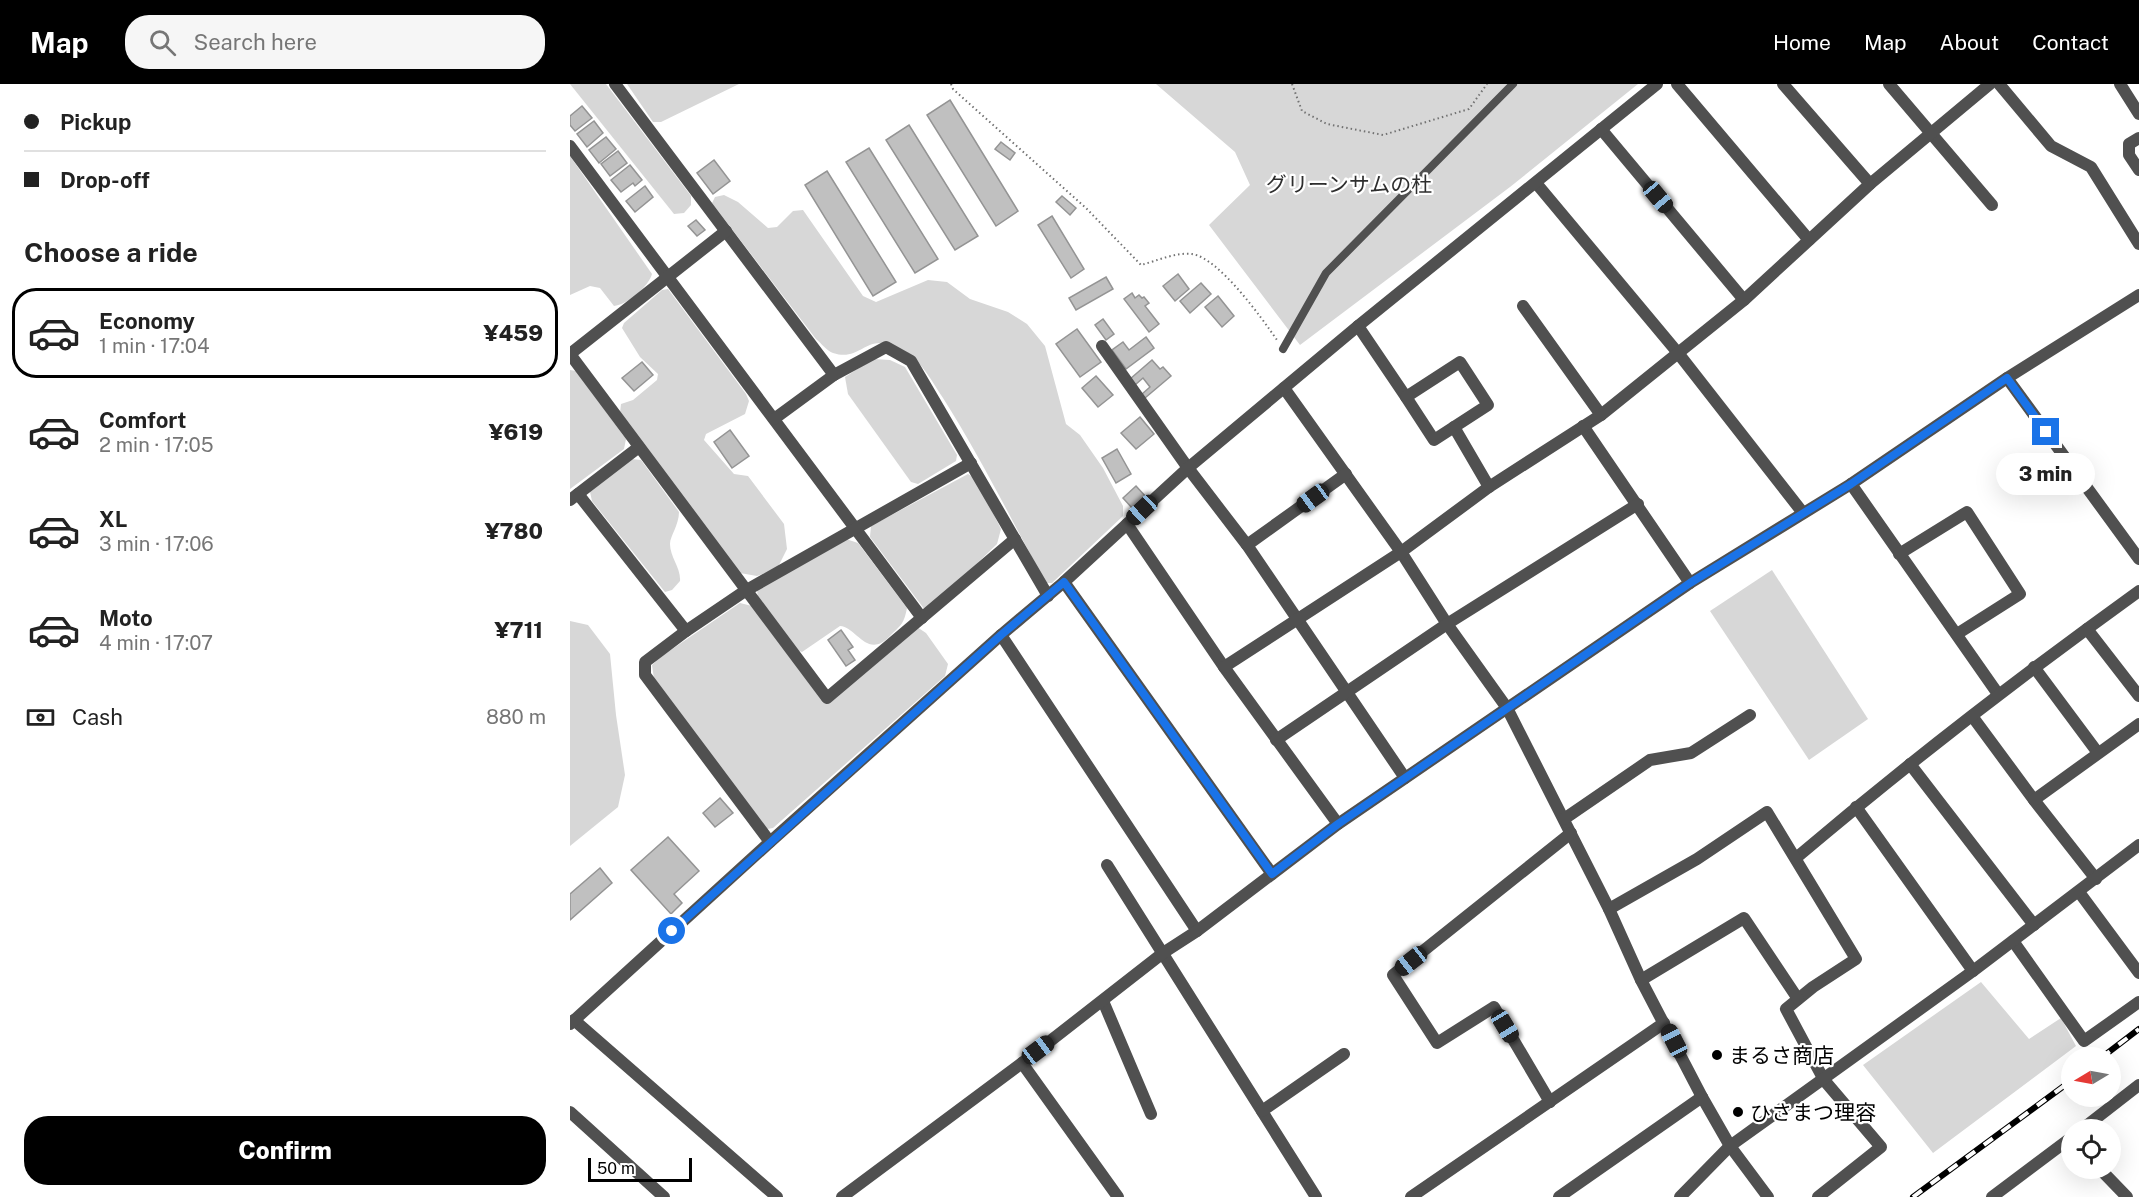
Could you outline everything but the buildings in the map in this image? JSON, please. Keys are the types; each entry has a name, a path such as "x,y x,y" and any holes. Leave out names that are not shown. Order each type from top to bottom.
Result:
{"street":[{"path":"615,84 834,375"},
{"path":"777,1197 572,1022 1001,635 1064,582 1188,468 1358,326 1657,84"},
{"path":"1677,84 1809,240"},
{"path":"1783,84 1870,184"},
{"path":"1889,84 1992,205"},
{"path":"1224,667 1401,552 1489,487 1601,416 1743,300 1870,184 1990,84"},
{"path":"1999,84 2052,146 2091,167 2139,244"},
{"path":"2120,84 2139,114"},
{"path":"1601,129 1743,300"},
{"path":"2139,138 2129,144 2128,155 2139,170"},
{"path":"570,146 922,618"},
{"path":"1536,183 1678,353 1803,513"},
{"path":"726,231 570,354 827,698 1016,539"},
{"path":"842,1197 1022,1063 1162,953 1197,931 1338,824 1690,583 1851,484 2007,378 2139,295"},
{"path":"1523,306 1601,416"},
{"path":"1358,326 1434,440 1488,405 1460,362 1406,397"},
{"path":"1102,346 1188,468 1246,545 1405,778"},
{"path":"774,419 834,375 886,347 911,361 1048,596"},
{"path":"2007,378 2139,560"},
{"path":"1284,388 1401,552 1447,624 1507,708 1609,909 1641,980 1702,1097 1730,1146 1768,1197"},
{"path":"1583,426 1690,583"},
{"path":"1454,427 1489,487"},
{"path":"639,447 574,497 686,631"},
{"path":"770,842 645,675 645,662 745,591 971,463"},
{"path":"1246,545 1346,474"},
{"path":"1851,484 1998,694"},
{"path":"1276,740 1447,624 1638,504"},
{"path":"1899,554 1967,512 2020,594 1957,634"},
{"path":"1127,524 1224,667 1338,824"},
{"path":"1064,582 1272,874"},
{"path":"1796,858 1998,694 2139,591"},
{"path":"2087,629 2139,696"},
{"path":"1001,635 1197,931"},
{"path":"2034,667 2098,753"},
{"path":"1564,819 1650,760 1691,753 1750,715"},
{"path":"1972,716 2096,879"},
{"path":"2034,800 2139,724"},
{"path":"1910,764 2034,926"},
{"path":"1856,807 1973,971"},
{"path":"1609,909 1696,859 1767,812 1856,959 1813,987 1786,1009 1824,1080 1881,1146 1818,1197"},
{"path":"1550,1102 1494,1007 1437,1043 1393,975 1571,833"},
{"path":"1680,1197 1730,1146 1973,971 2139,846"},
{"path":"1107,865 1316,1197"},
{"path":"2079,892 2139,973"},
{"path":"1641,980 1744,918 1798,999"},
{"path":"2013,941 2084,1041 2139,1002"},
{"path":"1103,1001 1151,1114"},
{"path":"1411,1197 1664,1023"},
{"path":"1262,1111 1344,1054"},
{"path":"1022,1063 1118,1197"},
{"path":"2095,1119 2139,1085"},
{"path":"1559,1197 1702,1097"},
{"path":"570,1112 664,1197"},
{"path":"1992,1197 2061,1145"},
{"path":"2110,1179 2127,1197"}],"lane":[{"path":"1283,349 1326,273 1513,84"}],"path":[{"path":"951,84 953,90 1086,208 1141,265 1174,256 1192,254 1216,264 1264,321 1283,349"},
{"path":"1292,84 1302,111 1327,124 1383,135 1469,109 1487,84"}],"green space":[{"path":"570,84 606,84 691,196 691,205 684,213 674,214"},
{"path":"627,84 739,84 661,122 653,122"},
{"name":"グリーンサムの杜","path":"1156,84 1638,84 1510,187 1300,345 1209,225 1250,185 1235,152"},
{"path":"570,156 652,274 642,289 631,299 619,305 614,306 600,288 590,286 570,295"},
{"path":"724,195 738,202 768,228 777,227 793,211 803,210 863,296 876,302 928,280 947,282 970,299 1008,312 1027,324 1045,346 1066,424 1080,435 1103,468 1123,506 1123,516 1052,583 1046,583 970,444 922,367 906,352 882,343 843,355 826,349 712,203 715,197"},
{"path":"668,289 749,401 745,414 706,434 704,440 734,474 748,476 784,524 787,549 777,569 757,576 740,573 620,413 621,404 633,400 657,380 658,374 640,357 622,328 624,323 662,290"},
{"path":"873,359 890,360 905,367 957,455 956,461 918,484 911,482 848,394 845,377"},
{"path":"570,370 576,371 626,439 624,449 570,489"},
{"path":"631,459 641,460 679,512 670,544 680,581 672,590 665,592 592,501 590,492"},
{"path":"968,474 976,479 1001,529 997,544 930,609 925,610 870,537 871,526"},
{"path":"846,539 858,543 907,608 903,621 882,643 875,645 869,644 852,631 840,626 802,652 797,650 758,598 757,590"},
{"path":"1772,570 1868,719 1809,760 1710,611"},
{"path":"740,603 752,606 821,700 833,700 917,627 926,633 948,664 945,676 773,828 767,829 654,679 652,665"},
{"path":"570,621 588,625 610,654 625,775 618,807 570,846"},
{"path":"1981,982 2029,1039 2061,1018 2076,1046 2061,1047 2061,1057 1933,1153 1863,1065"}],"railway":[{"path":"2115,1047 2139,1029"},
{"path":"1913,1197 2061,1088"}],"place":[{"name":"まるさ商店","path":"1717,1055"},
{"name":"ひさまつ理容","path":"1738,1112"}],"route":[{"path":"672,931 1001,635 1064,582 1272,874 1338,824 1690,583 1851,484 2007,378 2046,432"}]}
